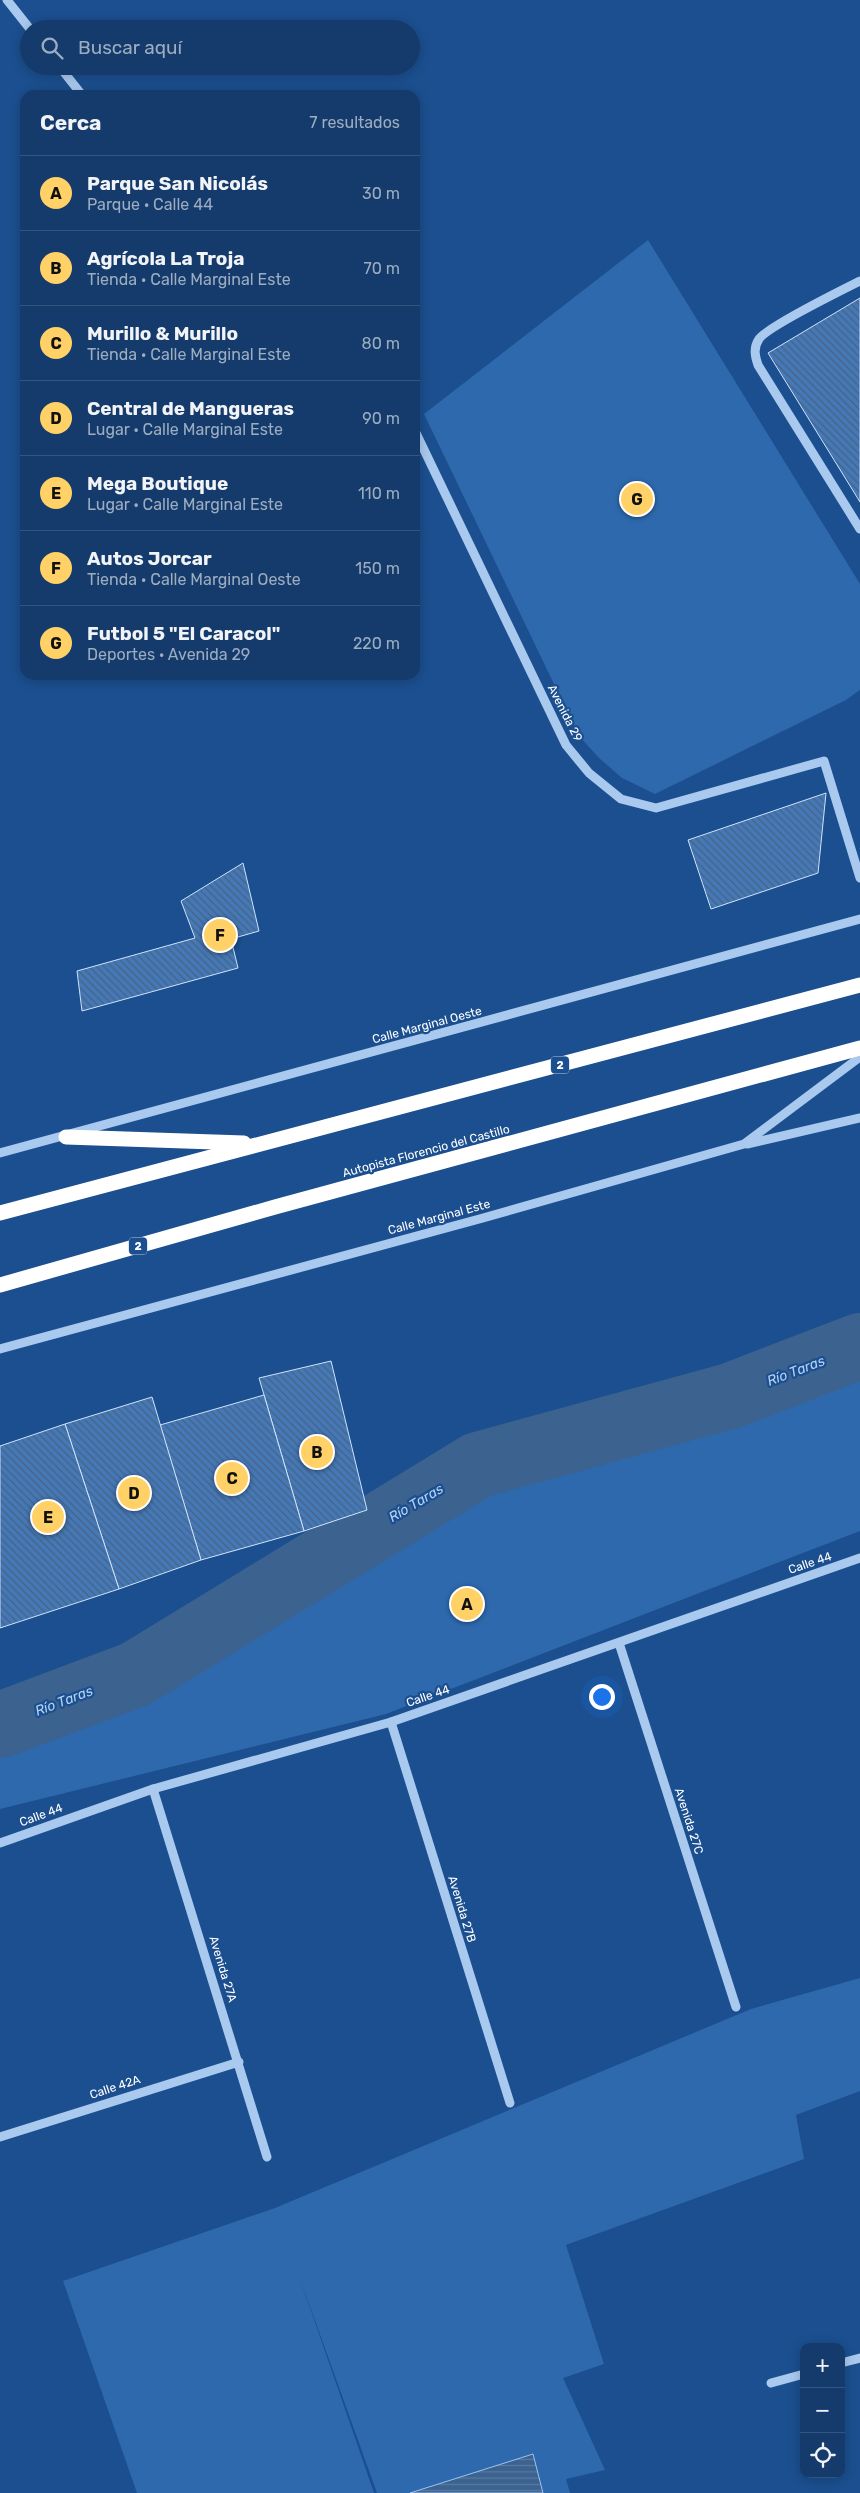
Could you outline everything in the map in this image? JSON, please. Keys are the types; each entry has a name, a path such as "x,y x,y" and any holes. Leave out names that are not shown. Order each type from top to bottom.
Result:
{"highway":[{"name":"2","path":"0,1214 860,985"},
{"name":"Autopista Florencio del Castillo","path":"0,1285 275,1207 860,1048"},
{"path":"66,1137 261,1144"}],"street":[{"path":"8,0 23,20"},
{"path":"66,75 78,90"},
{"path":"860,281 773,328 759,339 754,353 758,365 860,529"},
{"name":"Avenida 29","path":"420,441 566,745 589,773 621,799 656,808 824,761 860,878"},
{"name":"Calle Marginal Oeste","path":"0,1153 66,1137 860,919"},
{"name":"Calle Marginal Este","path":"0,1349 483,1218 744,1144 860,1057"},
{"path":"744,1144 860,1118"},
{"name":"Calle 44","path":"0,1843 154,1789 391,1722 860,1558"},
{"name":"Avenida 27C","path":"619,1643 736,2007"},
{"name":"Avenida 27B","path":"391,1722 510,2103"},
{"name":"Avenida 27A","path":"154,1789 268,2158"},
{"name":"Calle 42A","path":"0,2137 238,2062"},
{"path":"845,2362 860,2358"},
{"path":"771,2383 800,2375"}],"shaded area":[{"path":"648,240 860,584 860,690 846,700 655,794 622,778 599,758 579,736 424,414"},
{"path":"860,1351 860,1531 386,1714 0,1809 0,1730 140,1678 432,1503 481,1469 737,1398"},
{"path":"860,1978 860,2091 796,2115 804,2159 566,2245 604,2364 563,2378 605,2470 566,2479 570,2493 377,2493 299,2276 374,2493 137,2493 63,2281 275,2208 751,2009"},
{"path":"533,2454 543,2493 410,2493"}],"building":[{"path":"860,298 860,502 768,353"},
{"path":"826,793 818,873 711,909 688,840"},
{"path":"243,863 259,931 231,939 238,968 82,1011 77,971 195,938 181,901"},
{"path":"331,1361 367,1510 304,1531 259,1378"},
{"path":"264,1395 304,1531 201,1560 160,1425"},
{"path":"152,1397 201,1560 119,1589 65,1424"},
{"path":"65,1424 119,1589 0,1628 0,1446"}],"waterway":[{"name":"Río Taras","path":"0,1725 136,1674 478,1465 730,1396 860,1346"}],"place":[{"name":"Futbol 5 \"El Caracol\"","path":"637,499"},
{"name":"Autos Jorcar","path":"220,935"},
{"name":"Agrícola La Troja","path":"317,1452"},
{"name":"Murillo & Murillo","path":"232,1478"},
{"name":"Central de Mangueras","path":"134,1493"},
{"name":"Mega Boutique","path":"48,1517"},
{"name":"Parque San Nicolás","path":"467,1604"}]}
